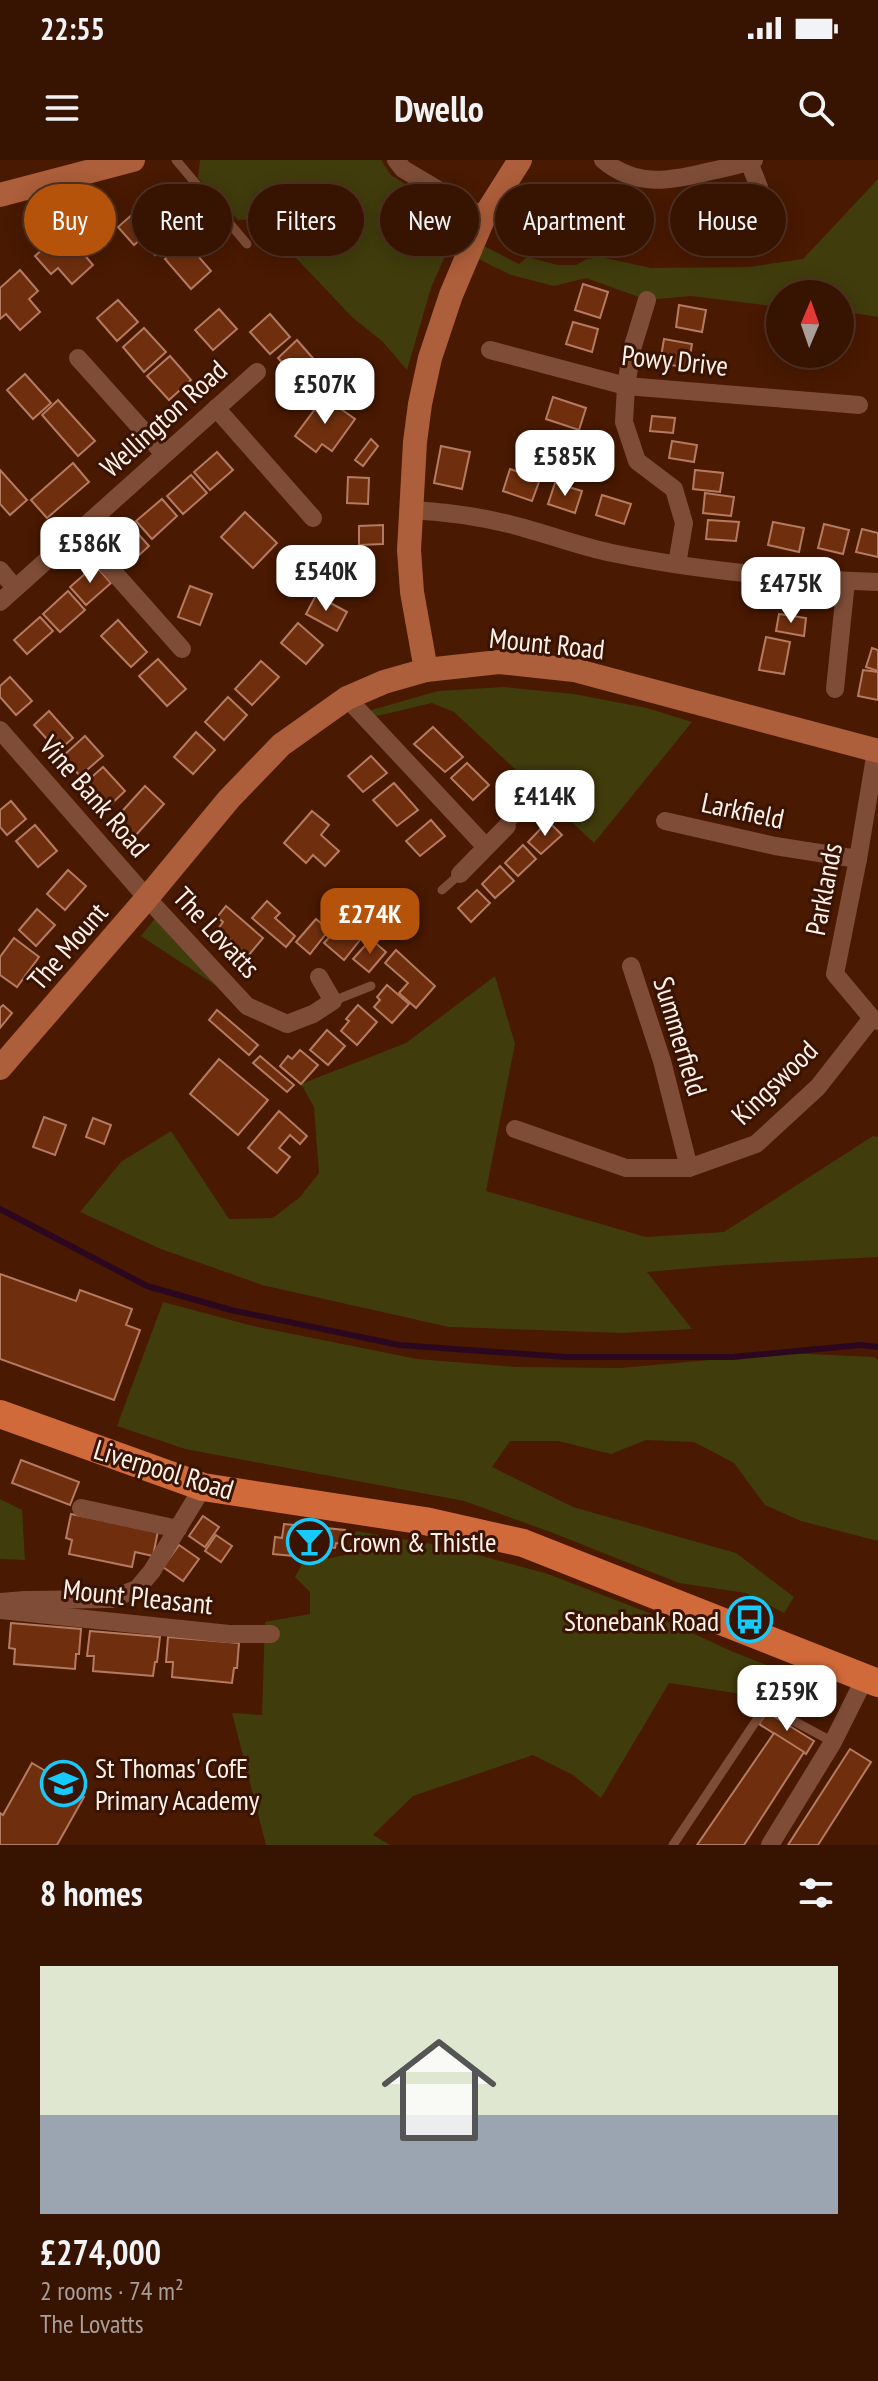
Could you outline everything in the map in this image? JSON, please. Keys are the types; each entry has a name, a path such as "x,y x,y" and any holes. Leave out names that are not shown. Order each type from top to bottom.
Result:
{"main road":[{"name":"Liverpool Road","path":"0,1414 203,1487 425,1521 523,1543 871,1681"}],"street":[{"path":"396,160 403,169 484,217"},
{"path":"426,670 412,592 409,550 415,442 430,358 451,295 484,217 520,160"},
{"path":"603,160 617,172 655,181 680,179 751,161 758,184"},
{"path":"0,195 119,161"},
{"path":"647,300 632,349 624,422 637,461 674,489 684,523 677,564"},
{"name":"Powy Drive","path":"490,350 626,386 859,405"},
{"path":"78,358 164,454"},
{"name":"Wellington Road","path":"0,602 257,372"},
{"path":"216,408 313,518"},
{"path":"410,510 459,513 610,553 677,564 878,582"},
{"path":"78,532 182,649"},
{"path":"0,570 15,588"},
{"path":"835,689 846,581"},
{"name":"Mount Road","path":"147,898 229,799 281,745 347,698 384,682 426,670 499,662 574,670 877,751"},
{"path":"347,698 486,847"},
{"name":"Vine Bank Road","path":"0,730 147,898"},
{"name":"Parklands","path":"875,1019 835,974 877,751"},
{"name":"Larkfield","path":"665,821 775,846 858,859"},
{"path":"460,874 507,826"},
{"name":"The Lovatts","path":"147,898 247,1006 287,1024 313,1014 333,1001"},
{"name":"The Mount","path":"0,1068 147,898"},
{"name":"Summerfield","path":"631,966 662,1061 689,1168"},
{"path":"319,977 333,1001"},
{"name":"Kingswood","path":"515,1129 626,1168 689,1168 756,1144 818,1087 875,1019"},
{"name":"Mount Pleasant","path":"0,1602 111,1599 137,1589 152,1571 203,1487"},
{"path":"81,1508 178,1529"},
{"name":"Mount Pleasant","path":"0,1610 229,1634 271,1634"},
{"path":"770,1845 871,1681"}],"lane":[{"path":"176,160 247,244"},
{"path":"507,826 531,804"},
{"path":"442,890 460,874"},
{"path":"333,1001 371,986"},
{"path":"673,1845 766,1706 833,1742"}],"shaded area":[{"path":"200,160 381,160 391,175 405,184 380,184 380,256 445,256 431,288 407,370 383,342 353,318 294,256 364,256 364,184 248,184 248,220 238,220 232,214 232,184 204,184 198,178"},
{"path":"878,179 878,317 854,313 854,280 766,280 766,305 691,296 647,300 586,278 554,286 511,275 472,256 479,256 479,244 495,252 495,256 503,256 519,264 527,257 558,265 576,265 600,257 651,268 749,267 803,259"},
{"path":"504,687 574,694 647,708 692,722 594,843 454,712 432,703 377,716 368,711 438,691"},
{"path":"160,912 247,1006 141,936"},
{"path":"495,976 515,1044 486,1191 646,1237 724,1232 873,1136 878,1137 878,1257 647,1272 692,1329 622,1333 449,1327 262,1285 161,1249 80,1212 121,1162 171,1131 229,1219 273,1218 300,1197 319,1173 314,1107 301,1084 406,1043"},
{"path":"163,1302 253,1326 417,1359 516,1367 621,1368 787,1353 874,1357 878,1360 878,1541 801,1521 765,1505 734,1463 694,1442 646,1440 611,1454 558,1441 510,1441 492,1467 573,1507 736,1553 794,1597 784,1613 746,1593 679,1583 464,1501 185,1449 117,1426"},
{"path":"0,1499 22,1510 25,1560 0,1559"},
{"path":"356,1531 449,1547 548,1574 649,1613 731,1651 832,1691 836,1704 798,1694 795,1700 780,1691 773,1699 669,1683 601,1798 573,1775 533,1755 413,1796 373,1835 390,1845 266,1845 232,1713 262,1715 265,1622 310,1614 310,1592 295,1577 302,1564 345,1555"}],"building":[{"path":"132,215 132,243 118,227"},
{"path":"35,256 85,256 93,265 72,284 58,268 51,274"},
{"path":"168,256 198,256 211,271 191,289 165,259"},
{"path":"20,270 38,291 29,299 40,312 20,330 6,314 0,319 0,288"},
{"path":"583,284 608,292 600,318 575,310"},
{"path":"118,300 138,322 117,341 97,318"},
{"path":"679,305 706,310 702,332 676,327"},
{"path":"219,309 237,329 213,350 195,330"},
{"path":"270,314 290,337 270,354 250,332"},
{"path":"573,322 598,329 592,352 566,344"},
{"path":"144,328 166,352 144,372 123,347"},
{"path":"664,339 692,344 688,368 660,363"},
{"path":"297,340 318,364 298,381 278,358"},
{"path":"170,356 191,380 169,400 147,376"},
{"path":"25,374 51,403 33,419 7,390"},
{"path":"324,397 355,419 332,451 322,444 316,452 295,436"},
{"path":"553,397 586,408 579,430 546,419"},
{"path":"58,400 95,441 78,456 42,415"},
{"path":"652,416 675,418 673,433 650,431"},
{"path":"371,439 378,446 363,466 355,460"},
{"path":"672,441 697,445 694,462 669,458"},
{"path":"441,446 470,452 462,489 434,483"},
{"path":"217,452 233,470 210,490 194,472"},
{"path":"73,463 89,482 47,518 31,500"},
{"path":"510,469 540,479 532,501 503,491"},
{"path":"0,470 27,500 10,515 0,504"},
{"path":"695,470 723,473 720,492 693,489"},
{"path":"191,475 207,493 183,514 167,496"},
{"path":"348,477 369,478 368,504 347,503"},
{"path":"555,483 582,491 575,513 548,504"},
{"path":"705,493 734,497 731,516 703,513"},
{"path":"602,495 631,504 624,524 596,515"},
{"path":"162,499 177,516 152,539 136,521"},
{"path":"245,512 277,543 253,568 221,537"},
{"path":"708,520 739,522 736,541 706,539"},
{"path":"773,522 804,528 799,552 768,545"},
{"path":"824,524 849,530 843,554 818,548"},
{"path":"383,525 383,544 359,545 359,526"},
{"path":"132,527 149,546 126,567 109,548"},
{"path":"862,529 878,533 878,557 856,552"},
{"path":"336,549 365,564 354,585 344,580 336,595 317,585"},
{"path":"95,565 111,583 86,605 70,587"},
{"path":"190,586 212,594 200,625 178,617"},
{"path":"68,591 85,610 60,632 43,614"},
{"path":"316,595 347,612 337,631 306,614"},
{"path":"779,614 806,618 804,636 776,631"},
{"path":"40,617 53,631 27,654 14,640"},
{"path":"118,620 147,652 131,667 101,636"},
{"path":"298,623 323,645 306,664 281,643"},
{"path":"766,637 790,642 784,674 759,670"},
{"path":"872,648 878,650 878,671 866,667"},
{"path":"158,659 186,689 167,706 139,676"},
{"path":"261,661 279,677 252,705 235,689"},
{"path":"863,670 878,672 878,700 858,696"},
{"path":"10,677 32,701 16,715 0,697 0,686"},
{"path":"228,697 247,715 224,740 205,722"},
{"path":"49,711 73,738 58,751 34,725"},
{"path":"433,727 463,757 445,772 414,744"},
{"path":"196,732 215,750 193,774 174,757"},
{"path":"85,736 103,756 80,776 63,756"},
{"path":"371,756 387,773 363,792 348,776"},
{"path":"467,763 489,785 473,800 451,778"},
{"path":"103,767 125,791 107,808 85,783"},
{"path":"394,783 418,810 397,826 373,800"},
{"path":"145,786 164,804 135,836 116,818"},
{"path":"11,801 26,819 7,835 0,827 0,810"},
{"path":"312,811 329,825 321,835 339,851 325,866 313,855 306,863 284,843"},
{"path":"431,820 445,836 420,856 406,841"},
{"path":"548,821 562,835 541,854 528,842"},
{"path":"35,825 57,851 38,867 16,841"},
{"path":"523,845 536,859 518,876 505,863"},
{"path":"500,866 514,881 495,898 482,884"},
{"path":"68,870 86,886 65,910 47,894"},
{"path":"477,890 490,903 471,922 458,908"},
{"path":"267,901 280,913 275,918 295,936 286,947 252,918"},
{"path":"226,906 263,938 248,956 218,929 223,922 217,917"},
{"path":"37,909 55,925 36,946 19,930"},
{"path":"316,919 329,930 310,954 296,942"},
{"path":"341,924 360,940 344,960 324,943"},
{"path":"14,938 39,957 17,987 0,975 0,957"},
{"path":"371,939 386,952 369,972 353,959"},
{"path":"396,950 435,986 416,1008 399,993 408,983 385,963"},
{"path":"387,985 409,1004 392,1023 374,1007 380,1000 377,997"},
{"path":"3,1005 12,1013 0,1028 0,1008"},
{"path":"358,1005 377,1022 357,1045 341,1031"},
{"path":"217,1010 258,1045 249,1055 209,1020"},
{"path":"327,1030 345,1046 328,1065 310,1050"},
{"path":"300,1050 318,1065 301,1084 280,1066 288,1056 292,1059"},
{"path":"260,1056 294,1085 287,1092 253,1063"},
{"path":"219,1059 268,1100 238,1135 190,1094"},
{"path":"279,1111 307,1136 300,1144 290,1135 279,1148 290,1157 277,1173 248,1148"},
{"path":"44,1117 66,1125 55,1155 33,1147"},
{"path":"93,1118 111,1125 104,1144 86,1137"},
{"path":"0,1274 76,1301 80,1290 132,1309 126,1325 140,1330 114,1400 0,1359"},
{"path":"21,1460 79,1482 70,1505 12,1483"},
{"path":"71,1514 158,1531 153,1556 135,1552 132,1567 69,1554 72,1540 66,1538"},
{"path":"203,1516 219,1527 205,1547 189,1536"},
{"name":"Crown & Thistle","path":"284,1524 345,1530 343,1544 336,1543 335,1548 315,1546 314,1558 273,1554 275,1537 282,1538"},
{"path":"216,1535 232,1546 221,1562 205,1551"},
{"path":"179,1545 199,1559 183,1581 163,1567"},
{"path":"11,1623 81,1629 75,1669 14,1664 15,1649 9,1648"},
{"path":"90,1631 160,1637 153,1676 93,1671 94,1656 87,1656"},
{"path":"168,1637 239,1643 232,1683 172,1677 173,1662 166,1662"},
{"path":"780,1690 795,1700 790,1708 775,1697"},
{"path":"767,1712 814,1741 806,1754 759,1724"},
{"path":"774,1733 804,1752 744,1845 697,1845"},
{"path":"850,1749 871,1762 818,1845 788,1845"},
{"path":"32,1763 84,1797 57,1845 0,1845 0,1813 3,1815"}],"waterway":[{"path":"0,1209 147,1286 231,1310 399,1345 566,1357 733,1357 861,1345 878,1347"}],"place":[{"name":"Crown & Thistle","path":"309,1541"},
{"name":"Stonebank Road","path":"750,1620"},
{"name":"St Thomas' CofE Primary Academy","path":"64,1783"}]}
